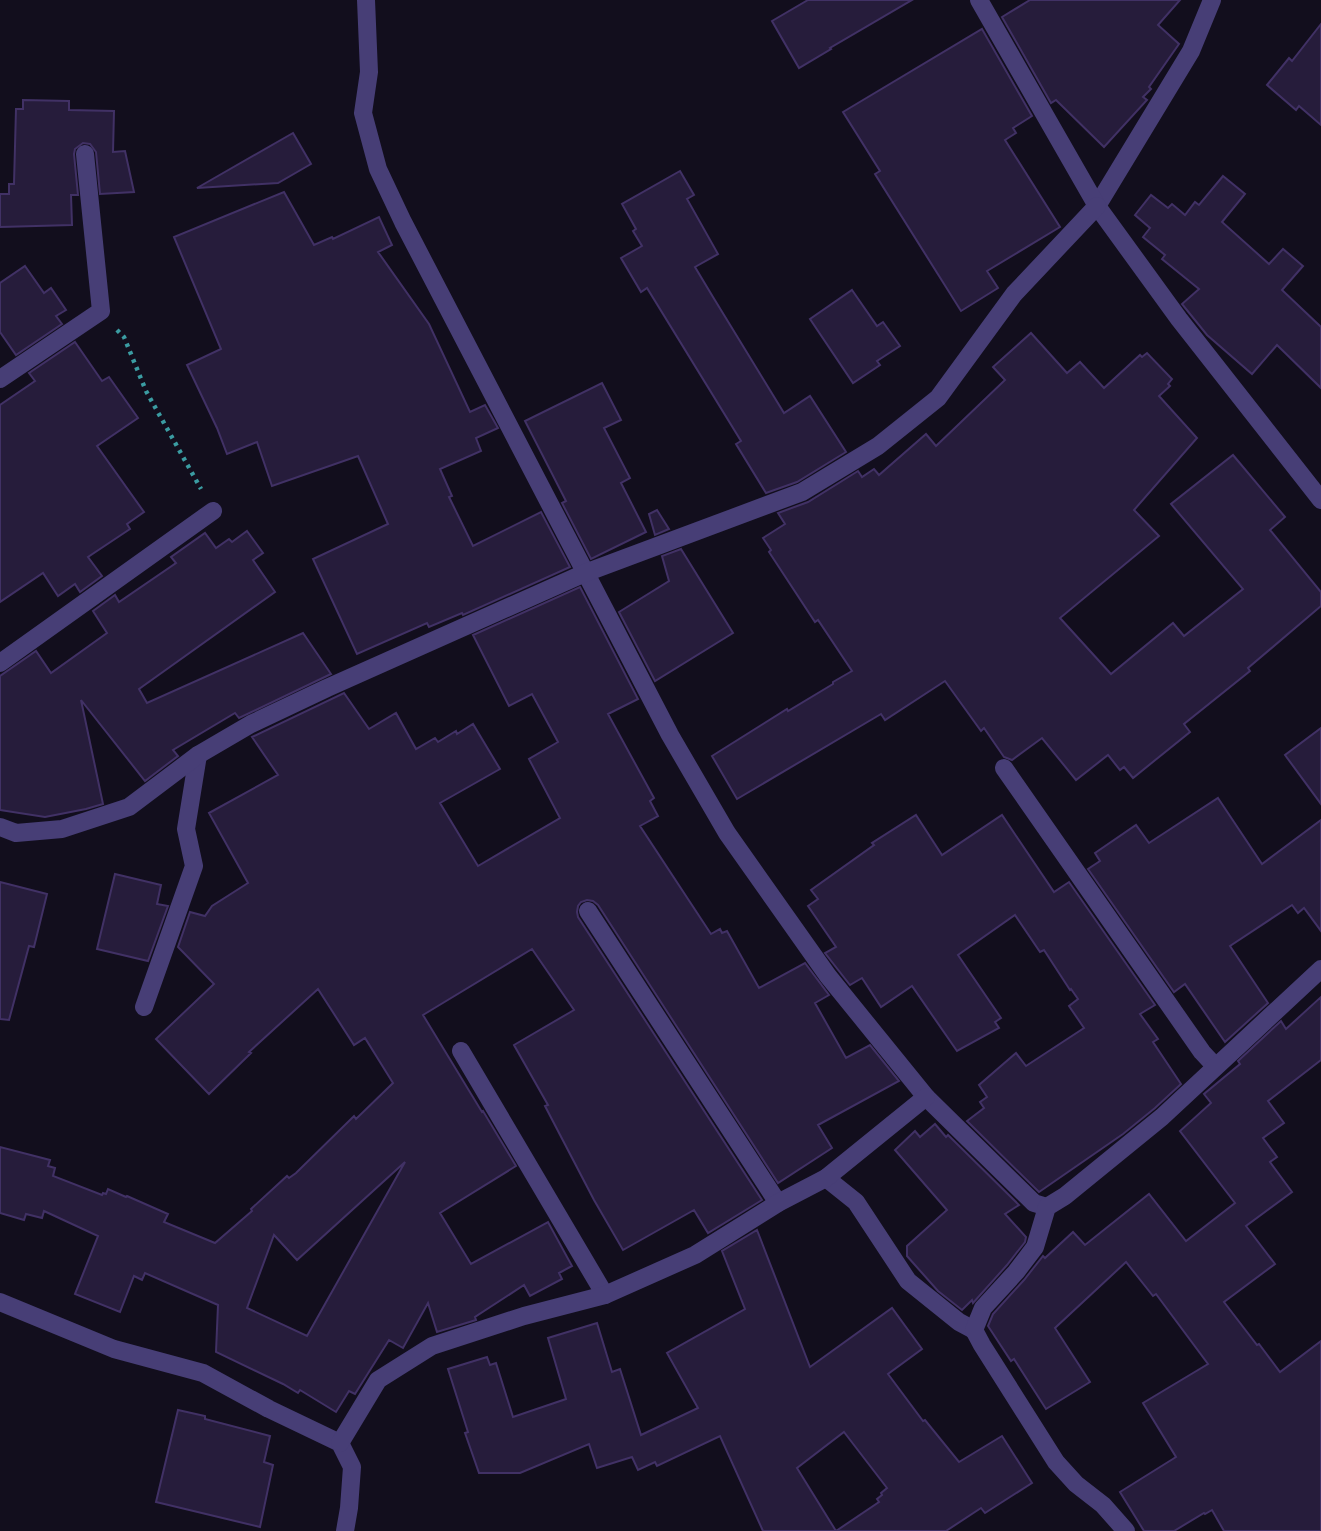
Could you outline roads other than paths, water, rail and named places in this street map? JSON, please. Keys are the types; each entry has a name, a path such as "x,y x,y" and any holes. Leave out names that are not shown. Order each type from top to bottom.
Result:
{"street":[{"path":"366,0 369,72 363,113 378,169 402,222 670,735 727,833 828,976 926,1097 1034,1203 1047,1208"},
{"path":"979,0 1097,206 1179,319 1321,499"},
{"path":"0,827 16,832 62,828 128,807 198,755 251,724 585,573 802,492 878,446 938,398 1014,294 1097,206 1191,51 1212,0"},
{"path":"0,379 101,311 85,154"},
{"path":"0,663 214,511"},
{"path":"144,1007 194,866 186,829 198,755"},
{"path":"1004,768 1202,1052 1215,1066"},
{"path":"588,911 778,1203"},
{"path":"974,1330 983,1308 1035,1247 1047,1208 1162,1117 1321,969"},
{"path":"461,1051 605,1295"},
{"path":"340,1443 378,1380 432,1346 524,1316 605,1295 695,1255 778,1203 826,1178 926,1097"},
{"path":"826,1178 856,1202 908,1281 959,1322 974,1330 1056,1462 1103,1505 1126,1531"},
{"path":"0,1302 114,1349 203,1373 340,1443 352,1467 345,1531"}]}
